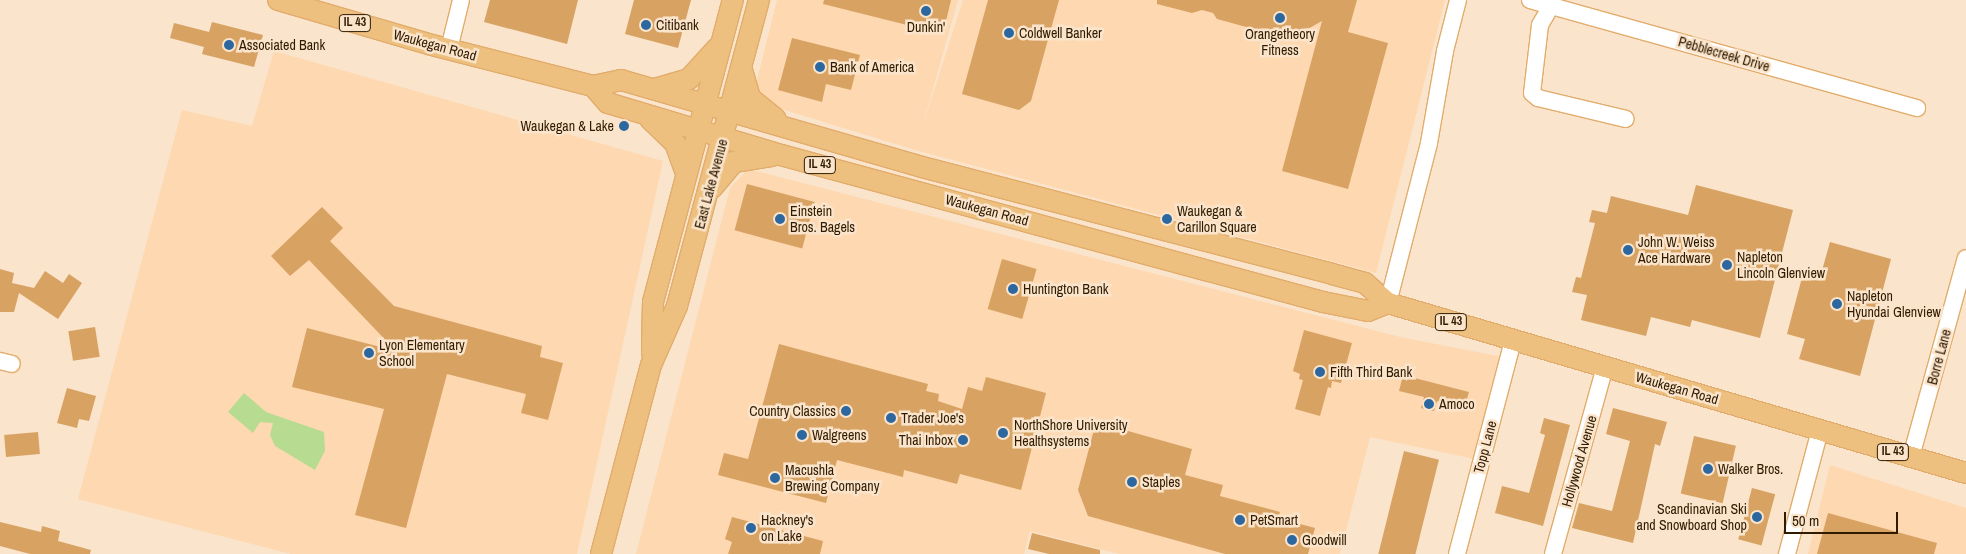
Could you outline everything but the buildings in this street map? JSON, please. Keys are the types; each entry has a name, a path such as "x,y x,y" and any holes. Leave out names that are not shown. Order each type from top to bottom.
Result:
{"main road":[{"name":"Waukegan Road","path":"278,0 449,50 593,86 621,80 790,129 1365,283 1388,303 1966,473"},
{"name":"East Lake Avenue","path":"651,365 653,302 733,0"},
{"name":"East Lake Avenue","path":"601,554 651,365 677,306 760,0"},
{"path":"651,89 680,83 696,74 722,40"},
{"path":"742,69 754,104 790,129"},
{"name":"Waukegan Road","path":"593,86 608,103 781,155 1323,302 1368,311 1388,303"},
{"path":"645,114 675,143 686,173"},
{"path":"709,191 734,162 781,155"}],"street":[{"path":"449,50 461,0"},
{"path":"1388,303 1429,143 1444,51 1458,0"},
{"name":"Pebblecreek Drive","path":"1530,0 1561,5 1917,108"},
{"path":"1561,5 1540,25 1532,93 1538,98 1626,119"},
{"name":"Borre Lane","path":"1911,457 1966,258"},
{"name":"Topp Lane","path":"1457,554 1514,340"},
{"name":"Hollywood Avenue","path":"1553,554 1605,367"},
{"path":"1787,554 1820,430"}],"shaded area":[{"path":"777,0 958,0 922,128 963,0 1445,0 1376,273 915,150 752,100"},
{"name":"Lyon Elementary School","path":"274,51 663,161 577,554 291,554 78,499 182,110 252,126"},
{"path":"748,169 1400,337 1502,357 1475,459 1370,437 1340,554 1119,554 1030,531 1024,554 636,554 730,188"},
{"path":"1830,465 1966,508 1966,554 1808,554"}],"green space":[{"path":"244,393 266,412 324,432 325,451 315,470 275,446 270,435 273,423 260,422 253,433 228,412"}],"place":[{"name":"Dunkin'","path":"926,11"},
{"name":"Orangetheory Fitness","path":"1280,18"},
{"name":"Citibank","path":"646,25"},
{"name":"Coldwell Banker","path":"1009,33"},
{"name":"Associated Bank","path":"229,45"},
{"name":"Bank of America","path":"820,67"},
{"name":"Waukegan & Lake","path":"624,126"},
{"name":"Einstein Bros. Bagels","path":"780,219"},
{"name":"Waukegan & Carillon Square","path":"1167,219"},
{"name":"John W. Weiss Ace Hardware","path":"1628,250"},
{"name":"Napleton Lincoln Glenview","path":"1727,265"},
{"name":"Huntington Bank","path":"1013,289"},
{"name":"Napleton Hyundai Glenview","path":"1837,304"},
{"name":"Lyon Elementary School","path":"369,353"},
{"name":"Fifth Third Bank","path":"1320,372"},
{"name":"Amoco","path":"1429,404"},
{"name":"Country Classics","path":"846,411"},
{"name":"Trader Joe's","path":"891,418"},
{"name":"NorthShore University Healthsystems","path":"1003,433"},
{"name":"Walgreens","path":"802,435"},
{"name":"Thai Inbox","path":"963,440"},
{"name":"Walker Bros.","path":"1708,469"},
{"name":"Macushla Brewing Company","path":"775,478"},
{"name":"Staples","path":"1132,482"},
{"name":"Scandinavian Ski and Snowboard Shop","path":"1757,517"},
{"name":"PetSmart","path":"1240,520"},
{"name":"Hackney's on Lake","path":"751,528"},
{"name":"Goodwill","path":"1292,540"}]}
